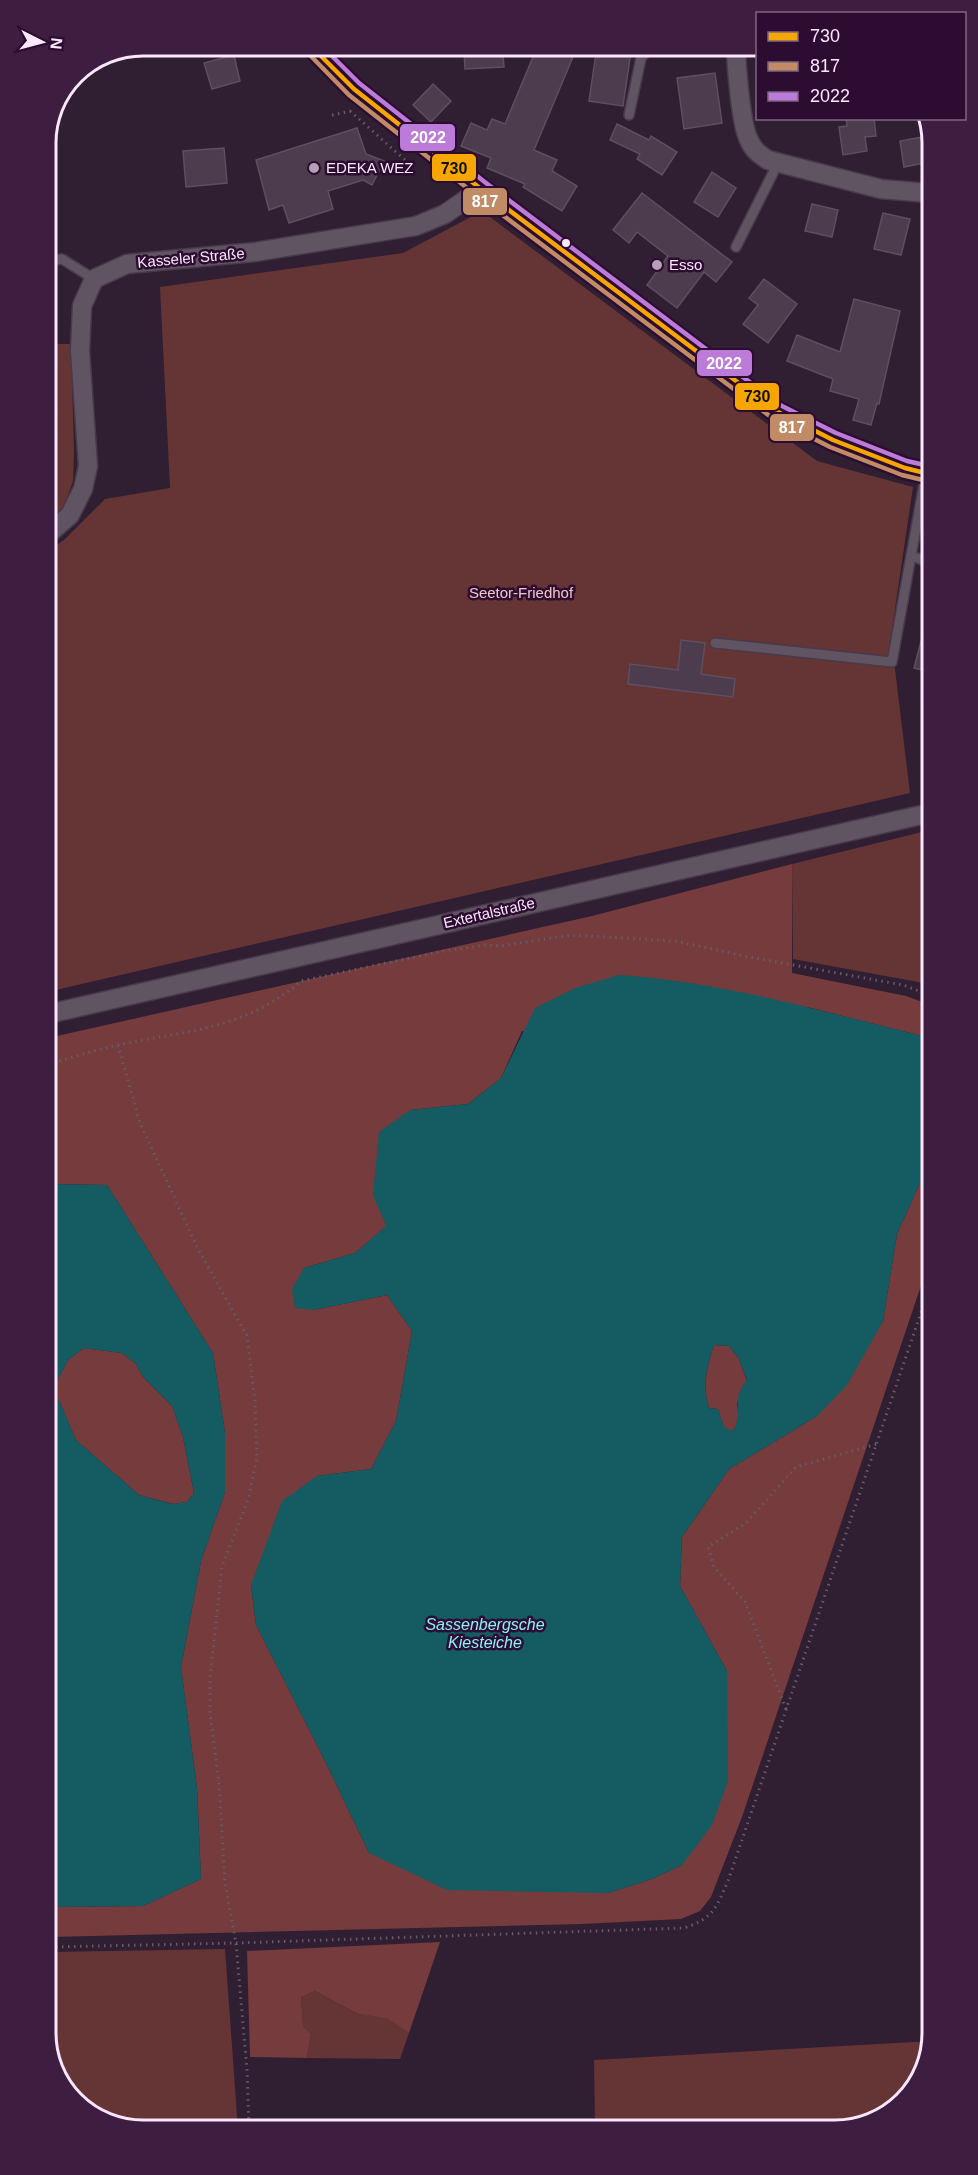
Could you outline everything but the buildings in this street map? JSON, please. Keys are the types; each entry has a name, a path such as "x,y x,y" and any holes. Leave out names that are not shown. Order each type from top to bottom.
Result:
{"street":[{"path":"321,56 354,89 482,189 776,411 833,440 905,468 922,472"},
{"path":"737,56 744,122 748,139 758,154 778,163 881,189 922,192"},
{"name":"Kasseler Straße","path":"93,279 127,264 255,252 416,226 445,214 482,189"},
{"path":"56,527 70,515 83,489 88,466 81,351 82,306 93,279"},
{"name":"Extertalstraße","path":"56,1012 922,815"}],"lane":[{"path":"629,115 643,56"},
{"path":"736,248 778,163"},
{"path":"56,260 62,259 93,279"},
{"path":"715,643 892,662 922,494"},
{"path":"911,556 922,560"}],"path":[{"path":"351,111 406,161"},
{"path":"56,1062 118,1045 229,1023 264,1008 301,981 444,951 486,945 500,946 571,935 675,941 903,985 922,992"},
{"path":"118,1045 140,1123 197,1247 247,1336 255,1401 256,1458 248,1500 222,1566 210,1677 210,1713 219,1784 225,1883 236,1943 247,2070 249,2119"},
{"path":"56,1947 684,1928 702,1922 716,1906 728,1881 922,1310"},
{"path":"787,1710 745,1602 714,1567 708,1547 746,1523 796,1467 877,1444"}],"green space":[{"name":"Seetor-Friedhof","path":"482,211 817,461 913,487 891,636 910,793 56,990 56,545 105,499 170,488 160,287 403,253"},
{"path":"56,344 71,344 74,450 73,481 66,501 56,517"},
{"path":"922,832 922,983 793,959 792,864"},
{"path":"225,1949 237,2119 125,2118 109,2113 89,2102 77,2090 64,2071 56,2044 56,1952"},
{"path":"315,1991 358,2014 387,2017 409,2033 400,2059 307,2058 311,2034 303,2026 301,1997"},
{"path":"922,2042 914,2071 901,2090 889,2102 864,2115 836,2120 595,2120 594,2060"}],"shaded area":[{"path":"792,864 792,973 906,996 922,1002 922,1036 807,1007 522,1031 501,1078 468,1104 410,1110 373,1194 387,1226 355,1253 304,1268 313,1310 387,1295 412,1331 396,1421 371,1469 317,1476 251,1585 256,1625 369,1853 608,1893 652,1879 682,1865 727,1671 680,1586 682,1537 729,1469 817,1416 883,1321 897,1234 922,1178 922,1283 742,1817 711,1897 700,1911 681,1919 582,1924 56,1937 56,1907 143,1906 201,1879 197,1788 181,1667 201,1561 225,1492 225,1433 213,1353 107,1185 56,1184 56,1036 592,916"},
{"path":"714,1345 729,1346 739,1359 747,1381 737,1403 739,1420 733,1431 724,1428 718,1409 709,1408 707,1400 706,1376"},
{"path":"84,1348 122,1353 136,1364 143,1377 172,1406 183,1437 194,1493 187,1502 173,1504 139,1495 76,1440 56,1396 56,1382 69,1359"},
{"path":"440,1942 409,2033 387,2018 358,2014 315,1991 301,1997 303,2026 311,2034 307,2058 250,2057 247,1951"}],"water":[{"name":"Sassenbergsche Kiesteiche","path":"619,975 737,991 922,1036 922,1178 897,1234 883,1321 847,1385 817,1416 729,1469 682,1537 680,1586 727,1671 728,1781 712,1825 682,1865 652,1879 608,1893 447,1890 369,1853 256,1625 251,1585 282,1501 317,1476 371,1469 396,1421 412,1331 387,1295 313,1310 295,1308 292,1289 304,1268 355,1253 386,1226 373,1195 379,1132 410,1110 468,1104 501,1078 535,1008 575,988","holes":["714,1345 729,1346 739,1359 747,1380 739,1394 736,1424 733,1431 724,1427 718,1409 709,1408 706,1392 707,1368"]},
{"path":"56,1184 107,1185 213,1353 225,1433 225,1492 201,1561 181,1667 197,1788 201,1879 143,1906 56,1907 56,1396 76,1440 139,1495 172,1504 187,1502 194,1493 183,1437 172,1406 143,1377 136,1364 122,1353 84,1348 69,1359 56,1382"}],"transit line":[{"name":"817","path":"311,56 349,95 476,195 771,417 830,447 902,475 922,480"},
{"name":"730","path":"321,56 354,89 481,189 776,411 833,440 922,472"},
{"name":"2022","path":"332,56 359,83 486,183 780,405 836,433 907,461 922,464"}],"place":[{"name":"EDEKA WEZ","path":"314,168"},
{"name":"Esso","path":"657,265"}]}
